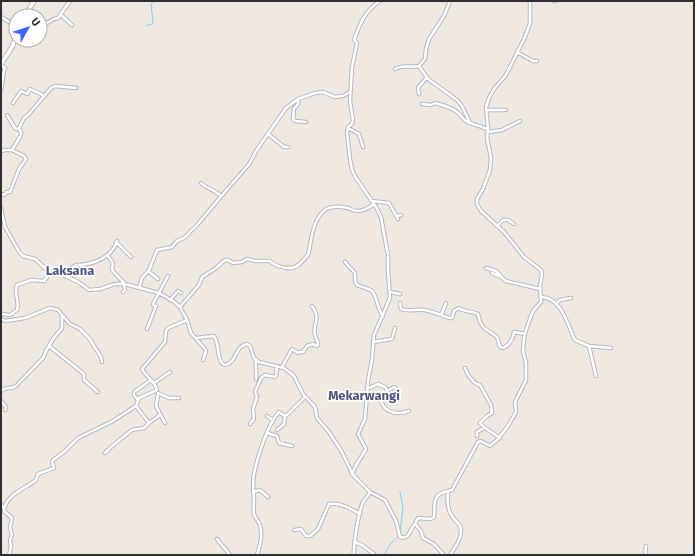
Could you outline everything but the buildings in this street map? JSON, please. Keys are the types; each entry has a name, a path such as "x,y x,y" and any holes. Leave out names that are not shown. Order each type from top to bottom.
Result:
{"main road":[{"path":"1,65 11,48"}],"street":[{"path":"48,23 58,18 70,1"},
{"path":"352,474 366,449 358,434 365,419 367,389 372,358 372,342 375,331 390,298 387,246 380,214 352,170 347,133 353,120 350,92 352,67 357,43 354,40 361,20 367,11 380,1"},
{"path":"395,69 401,66 419,66 426,58 426,49 429,39 444,16 450,1"},
{"path":"256,360 261,363 287,369 294,376 305,397 315,407 317,418 325,426 338,445 352,474 370,492 383,497 385,500 396,521 399,536 402,538 407,537 418,518 432,518 434,514 434,504 437,497 441,493 452,490 478,442 480,441 490,446 500,438 516,412 515,402 526,380 526,363 523,351 525,334 533,311 541,302 540,289 542,275 541,270 524,257 497,226 481,211 477,204 477,199 490,173 491,158 487,138 488,131 486,110 489,98 494,89 506,76 525,36 530,23 530,1"},
{"path":"60,14 72,25"},
{"path":"517,52 533,61 537,61"},
{"path":"1,65 6,68 3,74 1,90"},
{"path":"419,66 427,78 457,100 462,106 470,123"},
{"path":"419,94 417,89 427,78"},
{"path":"12,150 21,135 19,129 24,118 55,86 76,88"},
{"path":"13,103 20,91 27,94 30,89 44,97"},
{"path":"140,288 142,278 148,271 157,250 172,247 177,241 184,238 198,224 250,163 283,111 298,99 315,93 326,93 335,97 343,96 350,92"},
{"path":"298,99 298,104 294,109 293,119 306,122"},
{"path":"422,104 431,105 435,103 444,105 457,112 466,122 488,131 502,130 520,122"},
{"path":"486,110 506,110"},
{"path":"7,115 15,128 19,129"},
{"path":"348,128 359,134 363,147"},
{"path":"268,134 284,147 288,147"},
{"path":"1,151 12,150 26,158 19,169 10,192 7,192 4,195 1,194"},
{"path":"200,183 206,188 216,190 221,196"},
{"path":"372,201 389,203 397,217 401,215"},
{"path":"180,307 199,285 202,277 225,260 233,263 242,262 247,259 254,261 270,261 275,266 282,267 297,266 309,255 310,241 316,222 326,208 346,208 357,211 368,208 374,204"},
{"path":"1,208 5,227 20,253 23,256 37,260 50,273"},
{"path":"497,226 503,220 508,220 514,224"},
{"path":"62,274 76,265 95,262 108,256 115,246 116,241 131,257"},
{"path":"108,256 113,262 112,270 124,284 123,292"},
{"path":"345,262 355,273 357,285 374,294 380,312 383,316"},
{"path":"486,268 496,271 505,281 540,289"},
{"path":"1,314 10,315 17,310 18,304 15,288 16,285 31,280 44,281 50,273 54,271 58,271 66,277 78,281 89,290 100,289 115,284 124,284 159,293 180,307 187,320 191,333 206,350 203,360"},
{"path":"148,271 158,279"},
{"path":"492,273 501,277"},
{"path":"147,329 156,306 153,304 168,276"},
{"path":"170,300 178,291 181,293"},
{"path":"390,292 400,294"},
{"path":"541,297 550,298 556,304 570,326 575,340 589,346 611,348"},
{"path":"556,304 565,298 571,298"},
{"path":"400,303 403,310 424,310 452,318 454,311 459,308 467,312 476,313 478,314 484,329 497,337 500,347 503,348 508,345 514,332 525,334"},
{"path":"441,315 446,303"},
{"path":"282,367 292,349 298,354 303,352 308,346 313,344 316,346 318,345 314,334 317,322 316,313 312,306"},
{"path":"1,319 5,321 25,318 50,308 58,310 70,324 80,329 89,338 101,357 102,362"},
{"path":"1,391 5,388 13,388 16,386 43,358 49,346 62,328 62,315"},
{"path":"165,423 156,406 157,392 152,382 142,369 165,342 166,331 168,328 187,320"},
{"path":"372,342 392,339 395,328"},
{"path":"196,338 214,336 218,346 221,363 224,365 227,365 232,361 238,349 245,344 250,346 256,360 256,379"},
{"path":"49,346 67,362 81,371 84,374 84,380 98,392"},
{"path":"589,346 596,376"},
{"path":"250,424 254,419 253,409 257,397 255,392 261,378 264,374 275,377 277,366"},
{"path":"465,368 468,375 475,383 480,385 492,408 492,413 480,422 484,428 492,431 500,438"},
{"path":"149,423 136,406 137,399 134,392 170,372"},
{"path":"367,389 378,384 387,391 394,387 396,389"},
{"path":"137,399 157,392 169,398 180,398"},
{"path":"367,396 378,398 385,408 392,412 399,414 409,411"},
{"path":"277,430 284,424 285,416 305,397"},
{"path":"1,401 6,407 4,410"},
{"path":"4,509 6,502 13,495 36,480 38,474 54,468 52,461 64,452 78,438 111,422 136,406"},
{"path":"257,555 261,537 260,524 254,513 254,474 267,433 273,420 279,412 285,416"},
{"path":"105,453 111,446 132,430 144,428 160,415"},
{"path":"267,416 273,420"},
{"path":"477,436 477,432 484,428"},
{"path":"267,433 277,436 279,443 292,446"},
{"path":"253,492 260,490 268,497"},
{"path":"448,491 447,500 450,511 452,517 460,525 461,535 450,555"},
{"path":"354,555 353,547 360,514 363,503 370,492"},
{"path":"294,530 301,529 306,536 310,536 318,529 329,504 334,503 360,514"},
{"path":"1,504 5,513 12,518 10,528 12,535 10,540 11,547 9,555"},
{"path":"415,524 421,531 423,538 434,544 444,555"},
{"path":"217,539 230,555"},
{"path":"355,542 362,545 375,555"},
{"path":"645,555 646,546"}],"waterway":[{"path":"146,26 152,24 153,22 151,5 153,1 169,1"},
{"path":"400,492 403,507 400,532"},
{"path":"385,555 389,547 399,535"}],"district":[{"name":"Laksana","path":"70,270"},
{"name":"Mekarwangi","path":"364,395"}]}
